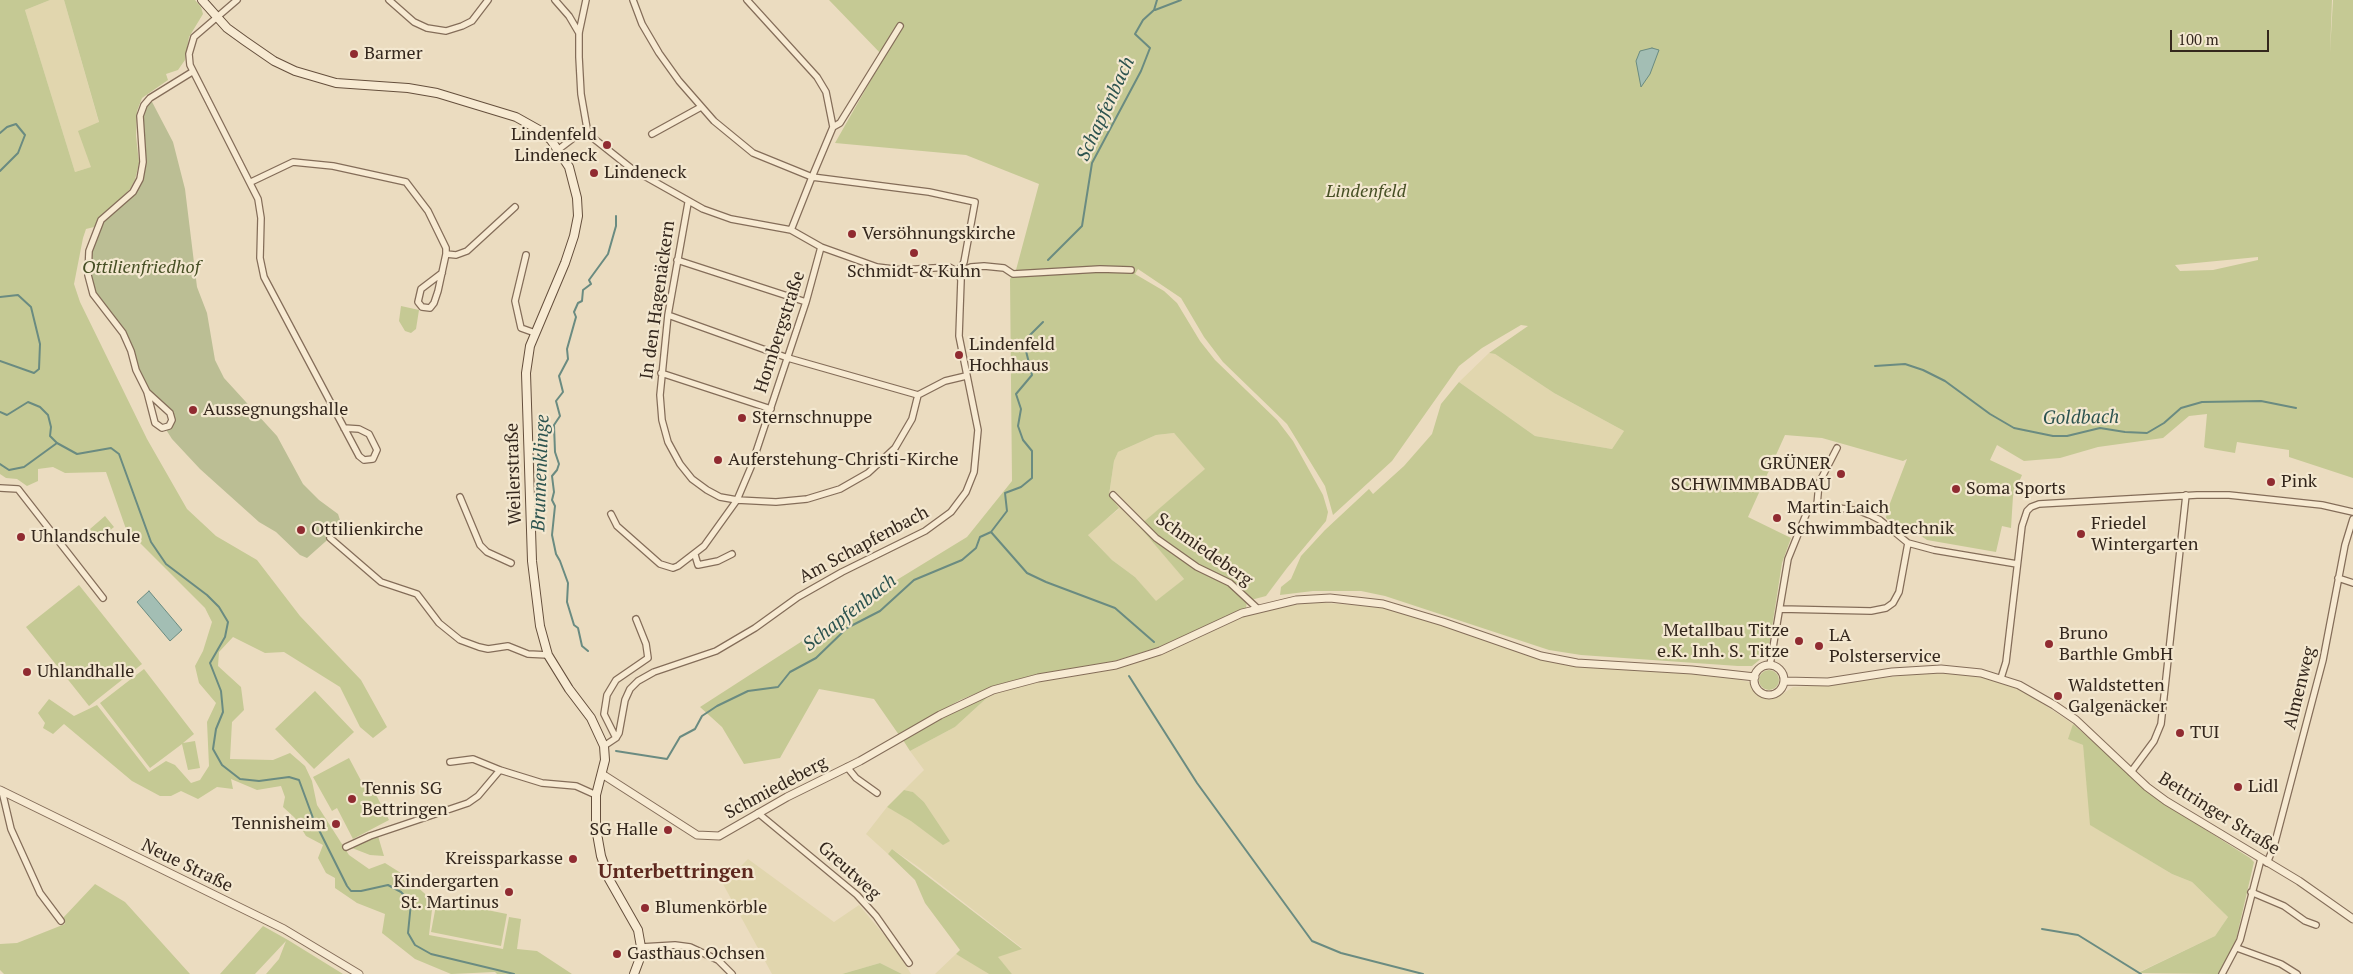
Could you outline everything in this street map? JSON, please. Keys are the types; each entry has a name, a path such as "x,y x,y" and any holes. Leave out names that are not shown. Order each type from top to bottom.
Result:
{"main road":[{"name":"Weilerstraße","path":"202,0 216,16 258,51 296,71 336,83 408,88 454,96 516,116 541,131 558,149 575,182 578,216 565,262 530,346 526,373 528,481 535,599 548,655 569,689 591,718 604,746 605,760 596,795 596,828 601,856 609,878 638,930 642,947"},
{"path":"634,974 642,947"}],"street":[{"path":"237,0 194,36 189,54 192,72 252,182 258,199 261,218 260,258 264,277 344,428 361,458 367,461 373,459 377,450 369,434 359,429 344,428"},
{"path":"389,0 414,22 427,28 446,31 472,21 488,0"},
{"path":"555,0 569,16 579,33"},
{"path":"586,0 579,33 581,94 588,134 632,169 688,202 731,219 790,230 821,247 877,267 902,270 949,268 958,272 971,267 984,266 1004,268 1013,274 1100,269 1131,270"},
{"path":"633,0 642,24 659,53 700,107 731,136 753,153 812,177 912,190 975,202 964,262 958,272"},
{"path":"747,0 817,77 826,92 832,127 790,230"},
{"path":"832,127 840,123 900,26"},
{"path":"147,392 172,416 171,423 165,428 157,426 153,420 147,392 136,370 131,351 123,333 93,294 87,263 91,240 101,220 133,192 140,179 143,162 140,116 144,105 150,98 192,72"},
{"path":"652,134 700,107"},
{"path":"558,149 576,136 588,134"},
{"path":"252,182 293,162 333,166 406,182 426,206 436,224 446,254 442,273 434,303 430,308 422,307 418,302 421,288 442,273"},
{"name":"In den Hagenäckern","path":"688,202 668,314 661,373 662,420 668,442 680,464 692,478 707,490 720,497 776,502 807,499 854,482 884,461 895,448 912,419 918,395"},
{"path":"446,254 456,255 467,251 515,207"},
{"name":"Hornbergstraße","path":"611,514 617,526 660,564 673,568 695,555 721,524 737,500 760,443 806,302 821,247"},
{"path":"526,256 515,300 521,328 535,334"},
{"path":"677,260 806,302"},
{"name":"Am Schapfenbach","path":"616,738 619,733 625,700 630,689 638,681 654,672 716,651 754,628 798,597 842,572 925,531 951,512 966,492 974,472 978,430 959,336 961,280 958,272"},
{"path":"668,314 788,358 918,395 945,381 966,376"},
{"path":"661,373 771,409"},
{"path":"1818,505 1819,483 1837,448"},
{"path":"0,488 18,489 103,598"},
{"name":"Schmiedeberg","path":"1113,495 1156,538 1198,567 1230,584 1257,608"},
{"path":"2001,678 2006,662 2022,526 2026,511 2031,507 2039,504 2186,495 2262,497 2322,505 2353,512"},
{"path":"2131,772 2154,740 2161,724 2186,495"},
{"path":"460,497 480,546 499,559 511,563"},
{"path":"1770,665 1785,575 1794,540 1807,512 1818,505 1866,513 1880,520 1908,543 1934,550 2017,564"},
{"name":"Almenweg","path":"2222,974 2237,948 2251,892 2264,861 2274,846 2318,677 2338,578 2353,519"},
{"path":"330,538 381,582 417,594 439,623 460,640 478,647 508,646 528,654 548,655"},
{"path":"1780,609 1871,611 1886,608 1900,592 1908,543"},
{"path":"695,555 698,565 718,561 732,554"},
{"path":"2338,578 2353,583"},
{"name":"Schmiedeberg","path":"602,774 697,835 719,836 965,702 1016,683 1116,665 1160,651 1242,613 1296,600 1330,598 1383,604 1443,622 1541,656 1577,663 1692,670 1754,677"},
{"path":"604,746 616,738 604,714 607,695 616,680 648,658 646,644 636,620"},
{"path":"1770,665 1780,668 1784,681 1778,693 1765,694 1756,688 1754,677 1759,669 1770,665"},
{"name":"Bettringer Straße","path":"1784,681 1828,682 1925,669 1968,671 2001,678 2034,692 2068,715 2166,801 2324,897 2353,919"},
{"path":"450,762 473,759 500,770 555,786 576,786 596,795"},
{"path":"848,767 856,778 877,793"},
{"path":"346,847 370,836 468,803 478,796 500,770"},
{"path":"1,790 11,829 40,893 61,921"},
{"name":"Neue Straße","path":"1,790 284,929 358,974"},
{"name":"Greutweg","path":"758,814 857,895 876,916 909,963"},
{"path":"2251,892 2284,906 2305,921 2316,925"},
{"path":"642,947 674,945 690,947 718,960 732,974"},
{"path":"2237,948 2281,964 2297,974"}],"shaded area":[{"path":"50,0 64,0 99,123 91,167 75,172 25,10"},
{"path":"1652,48 1659,50 1650,74 1641,87 1636,61 1640,51"},
{"path":"1489,353 1495,354 1554,393 1624,431 1612,449 1535,436 1459,382"},
{"path":"1174,433 1206,469 1140,526 1184,579 1156,602 1135,577 1112,560 1087,534 1119,509 1109,495 1114,461 1118,452 1156,435"},
{"path":"149,591 182,630 170,641 137,602"},
{"path":"1312,602 1381,607 1452,627 1541,658 1594,668 1708,674 1750,682 1767,697 1781,695 1793,687 1827,685 1932,672 1969,674 2000,682 2027,693 2073,724 2069,739 2083,745 2091,825 2172,874 2192,882 2228,917 2215,936 2139,972 2140,974 1012,974 997,957 1022,948 917,866 892,849 888,854 866,834 887,807 950,841 924,802 913,792 904,790 924,770 910,751 955,727 992,693 1160,654 1265,609"},
{"path":"748,859 834,922 859,905 896,949 911,974 902,974 880,963 842,974 772,974 723,884"},
{"path":"956,954 965,958 989,974 935,974"}],"green space":[{"path":"0,0 50,0 25,10 75,172 91,167 78,131 99,122 64,0 195,0 201,7 203,14 189,37 185,60 178,70 166,74 168,80 142,98 137,111 136,136 139,163 135,180 130,189 98,220 94,227 86,229 74,284 80,302 147,439 187,509 216,536 257,560 300,616 361,680 387,727 373,738 360,727 340,687 284,652 265,653 233,637 219,652 218,666 241,687 244,710 232,722 230,759 273,760 290,753 305,766 312,781 317,805 349,855 369,869 385,863 404,875 433,901 429,935 503,949 509,917 521,919 517,949 537,951 572,974 497,974 495,972 451,974 415,959 382,933 385,914 357,903 335,888 335,878 326,873 318,858 323,845 306,836 295,818 283,807 285,797 281,786 257,790 231,779 233,789 217,787 198,799 181,791 171,796 160,796 132,781 64,724 53,734 43,728 45,723 38,713 49,699 74,716 97,705 149,772 166,761 175,765 191,783 200,780 209,766 207,722 216,703 199,683 195,666 203,651 212,622 205,608 126,529 106,472 65,473 53,467 38,469 38,481 27,486 17,479 6,478 0,474"},
{"name":"Lindenfeld","path":"829,0 2332,0 2330,53 2333,0 2353,0 2353,478 2289,457 2289,450 2237,442 2235,453 2206,448 2204,447 2207,414 2189,416 2163,438 2098,447 2060,458 2024,461 1997,445 1990,460 2022,475 2013,496 2011,528 2002,526 1996,552 1927,540 1911,529 1906,534 1886,518 1907,459 1903,461 1822,438 1785,435 1748,517 1791,538 1782,563 1768,653 1752,666 1738,666 1581,655 1549,650 1385,596 1361,591 1313,591 1280,595 1281,587 1291,579 1301,556 1325,530 1369,489 1373,494 1404,466 1432,434 1441,404 1459,382 1535,436 1612,449 1624,431 1554,393 1495,354 1489,353 1528,326 1521,325 1482,348 1459,366 1392,461 1333,515 1325,486 1287,424 1223,362 1204,337 1181,298 1138,269 1135,274 1164,291 1177,303 1200,341 1215,360 1277,420 1293,441 1323,495 1328,512 1326,521 1266,596 1247,601 1246,608 1157,648 1111,662 1046,673 997,685 960,700 899,735 874,699 819,689 780,758 744,764 722,727 700,707 967,537 1012,481 1010,279 1016,270 1039,184 966,155 835,143 884,57","holes":["2258,257 2258,260 2213,270 2180,271 2175,265","1174,433 1205,469 1139,526 1184,579 1156,601 1135,577 1112,560 1088,535 1119,508 1109,495 1114,461 1118,452 1156,435"]},
{"name":"Ottilienfriedhof","path":"150,98 173,142 185,189 197,287 207,313 215,360 224,378 277,436 303,484 319,500 338,514 340,520 334,534 307,558 300,555 276,532 259,522 200,469 172,439 165,428 172,416 147,392 128,344 98,302 87,263 101,220 133,192 142,170 140,116"},
{"path":"401,306 419,310 416,329 411,333 405,331 399,321"},
{"path":"105,516 114,527 98,540 90,529"},
{"path":"79,585 142,664 89,706 26,627"},
{"path":"144,669 194,734 183,743 195,741 200,768 188,770 182,744 150,768 100,703"},
{"path":"1769,670 1776,673 1779,680 1776,687 1769,690 1762,687 1759,680 1762,673"},
{"path":"315,691 354,732 314,769 275,729"},
{"path":"991,694 955,727 910,751 903,740 965,705"},
{"path":"2073,724 2159,800 2254,862 2235,944 2218,974 2138,973 2215,936 2228,917 2192,882 2172,874 2090,825 2083,745 2068,739"},
{"name":"Tennis SG Bettringen","path":"349,758 366,790 372,787 389,820 353,839 337,808 332,811 313,777"},
{"path":"904,790 913,792 924,802 950,841 943,845 911,821 887,807"},
{"path":"378,836 384,856 370,855 352,848"},
{"path":"892,849 1022,949 998,957 1012,974 989,974 956,954 960,950 925,903 915,880 888,854"},
{"path":"95,884 125,902 190,974 4,974 0,970 0,944 17,943 65,924 62,919"},
{"path":"437,900 507,914 501,946 431,932"},
{"path":"263,926 343,974 266,974 279,959 286,941 255,974 220,974"},
{"path":"880,963 902,974 842,974"}],"waterway":[{"name":"Schapfenbach","path":"1048,260 1082,226 1092,163 1141,71 1150,48 1135,34 1143,20 1154,10 1157,0"},
{"path":"1155,10 1181,0"},
{"path":"0,133 7,127 16,124 25,135 18,153 0,171"},
{"name":"Brunnenklinge","path":"588,651 582,646 578,628 574,625 567,602 568,583 556,554 552,535 555,506 552,500 554,492 552,476 559,464 555,452 554,425 560,416 556,401 563,392 559,376 568,359 567,349 576,317 574,312 578,303 582,301 583,290 591,284 589,280 608,254 616,226 616,216"},
{"path":"0,297 18,295 31,307 40,344 39,369 34,373 0,361"},
{"name":"Schapfenbach","path":"616,751 667,759 680,737 695,729 702,716 717,706 748,691 778,687 790,672 816,658 847,628 880,611 914,580 962,560 976,548 980,537 991,532 1007,511 1005,493 1021,487 1032,478 1032,451 1023,440 1018,426 1021,409 1016,394 1032,375 1025,347 1030,335 1043,322"},
{"name":"Goldbach","path":"1875,366 1905,364 1923,370 1945,381 1990,414 2014,428 2053,436 2067,436 2100,428 2147,433 2164,423 2181,408 2202,402 2261,401 2296,408"},
{"path":"0,412 7,415 28,402 40,407 48,415 51,427 50,436 57,443 77,454 111,448 119,454 151,542 166,564 207,595 219,607 228,622 225,637 210,663 221,691 223,712 216,729 213,749 222,765 240,779 259,781 289,777 299,780 313,818 347,886 351,891 361,891 388,885 401,892 411,903 408,933 415,945 431,954 514,974"},
{"path":"0,464 9,470 24,467 57,443"},
{"path":"991,532 1027,573 1115,608 1154,642"},
{"path":"1129,676 1197,783 1312,941 1341,953 1423,974"},
{"path":"2042,929 2078,935 2141,974"}],"place":[{"name":"Barmer","path":"354,54"},
{"name":"Lindenfeld Lindeneck","path":"607,145"},
{"name":"Lindeneck","path":"594,173"},
{"name":"Versöhnungskirche","path":"852,234"},
{"name":"Schmidt & Kuhn","path":"914,253"},
{"name":"Lindenfeld Hochhaus","path":"959,355"},
{"name":"Aussegnungshalle","path":"193,410"},
{"name":"Sternschnuppe","path":"742,418"},
{"name":"Auferstehung-Christi-Kirche","path":"718,460"},
{"name":"GRÜNER SCHWIMMBADBAU","path":"1841,474"},
{"name":"Pink","path":"2271,482"},
{"name":"Soma Sports","path":"1956,489"},
{"name":"Martin Laich Schwimmbadtechnik","path":"1777,518"},
{"name":"Ottilienkirche","path":"301,530"},
{"name":"Friedel Wintergarten","path":"2081,534"},
{"name":"Uhlandschule","path":"21,537"},
{"name":"Metallbau Titze e.K. Inh. S. Titze","path":"1799,641"},
{"name":"Bruno Barthle GmbH","path":"2049,644"},
{"name":"LA Polsterservice","path":"1819,646"},
{"name":"Uhlandhalle","path":"27,672"},
{"name":"Waldstetten Galgenäcker","path":"2058,696"},
{"name":"TUI","path":"2180,733"},
{"name":"Lidl","path":"2238,787"},
{"name":"Tennis SG Bettringen","path":"352,799"},
{"name":"Tennisheim","path":"336,824"},
{"name":"SG Halle","path":"668,830"},
{"name":"Kreissparkasse","path":"573,859"},
{"name":"Kindergarten St. Martinus","path":"509,892"},
{"name":"Blumenkörble","path":"645,908"},
{"name":"Gasthaus Ochsen","path":"617,954"}],"district":[{"name":"Unterbettringen","path":"676,872"}]}
